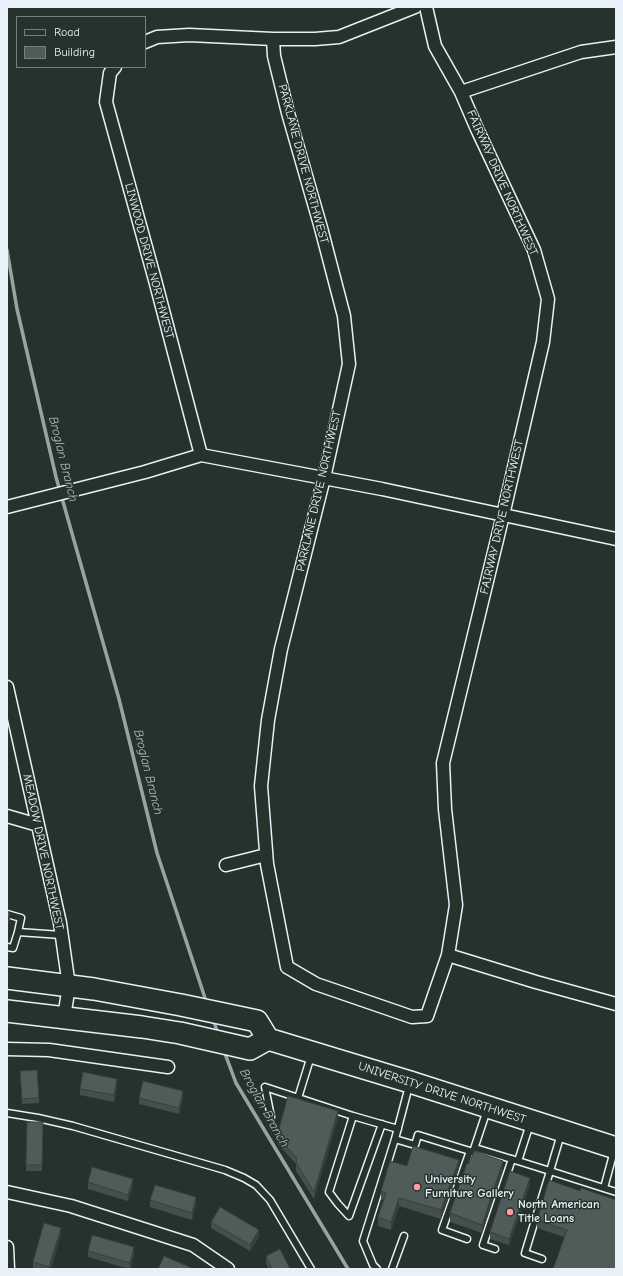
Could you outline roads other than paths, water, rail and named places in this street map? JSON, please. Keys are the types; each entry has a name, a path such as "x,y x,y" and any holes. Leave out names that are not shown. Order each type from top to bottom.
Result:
{"highway":[{"path":"7,978 94,989 257,1021 268,1039 250,1049 180,1033 142,1027 7,1011"},
{"name":"UNIVERSITY DRIVE NORTHWEST","path":"268,1039 410,1082 615,1148"}],"street":[{"path":"146,42 156,37 189,35 273,39 315,39 339,37 415,7"},
{"name":"FAIRWAY DRIVE NORTHWEST","path":"398,1012 412,1017 427,1016 448,955 456,905 445,809 443,762 543,342 548,299 534,250 477,130 461,92 435,46 426,7"},
{"name":"PARKLANE DRIVE NORTHWEST","path":"273,39 274,56 285,99 344,316 349,364 324,478 281,649 268,720 261,786 267,864 287,967 316,984 398,1012"},
{"path":"461,92 581,52 616,47"},
{"name":"LINWOOD DRIVE NORTHWEST","path":"114,68 110,73 106,102 201,455"},
{"path":"7,507 144,472 201,455 324,478 616,539"},
{"name":"MEADOW DRIVE NORTHWEST","path":"7,687 60,923 69,986 64,1018"},
{"path":"7,816 38,825"},
{"path":"226,864 266,855"},
{"path":"448,955 536,982 616,1004"},
{"path":"7,1049 49,1050 168,1067"},
{"path":"7,1192 71,1206 192,1245 228,1269"},
{"path":"7,1247 8,1269"}],"lane":[{"path":"7,914 21,918 14,948 7,947"},
{"path":"18,932 61,935"},
{"path":"298,1098 312,1052"},
{"path":"377,1269 373,1265 363,1241 398,1129 410,1082"},
{"path":"271,1117 265,1087 398,1129"},
{"path":"467,1239 442,1230 488,1107"},
{"path":"7,1113 73,1126 225,1170 244,1178 256,1185 270,1200 311,1269"},
{"path":"353,1116 329,1192 349,1216 382,1124"},
{"path":"495,1249 483,1245 531,1121"},
{"path":"542,1259 525,1253 562,1131"},
{"path":"395,1139 415,1145 418,1135 515,1160 616,1192"},
{"path":"604,1188 615,1148"},
{"path":"392,1269 404,1236"}],"waterway":[{"name":"Broglan Branch","path":"7,250 17,309 56,477 119,699 157,853 207,1004"},
{"name":"Broglan Branch","path":"213,1019 218,1034"},
{"name":"Broglan Branch","path":"224,1051 236,1083 348,1269"}],"place":[{"name":"University Furniture Gallery","path":"417,1187"},
{"name":"North American Title Loans","path":"510,1212"}]}
